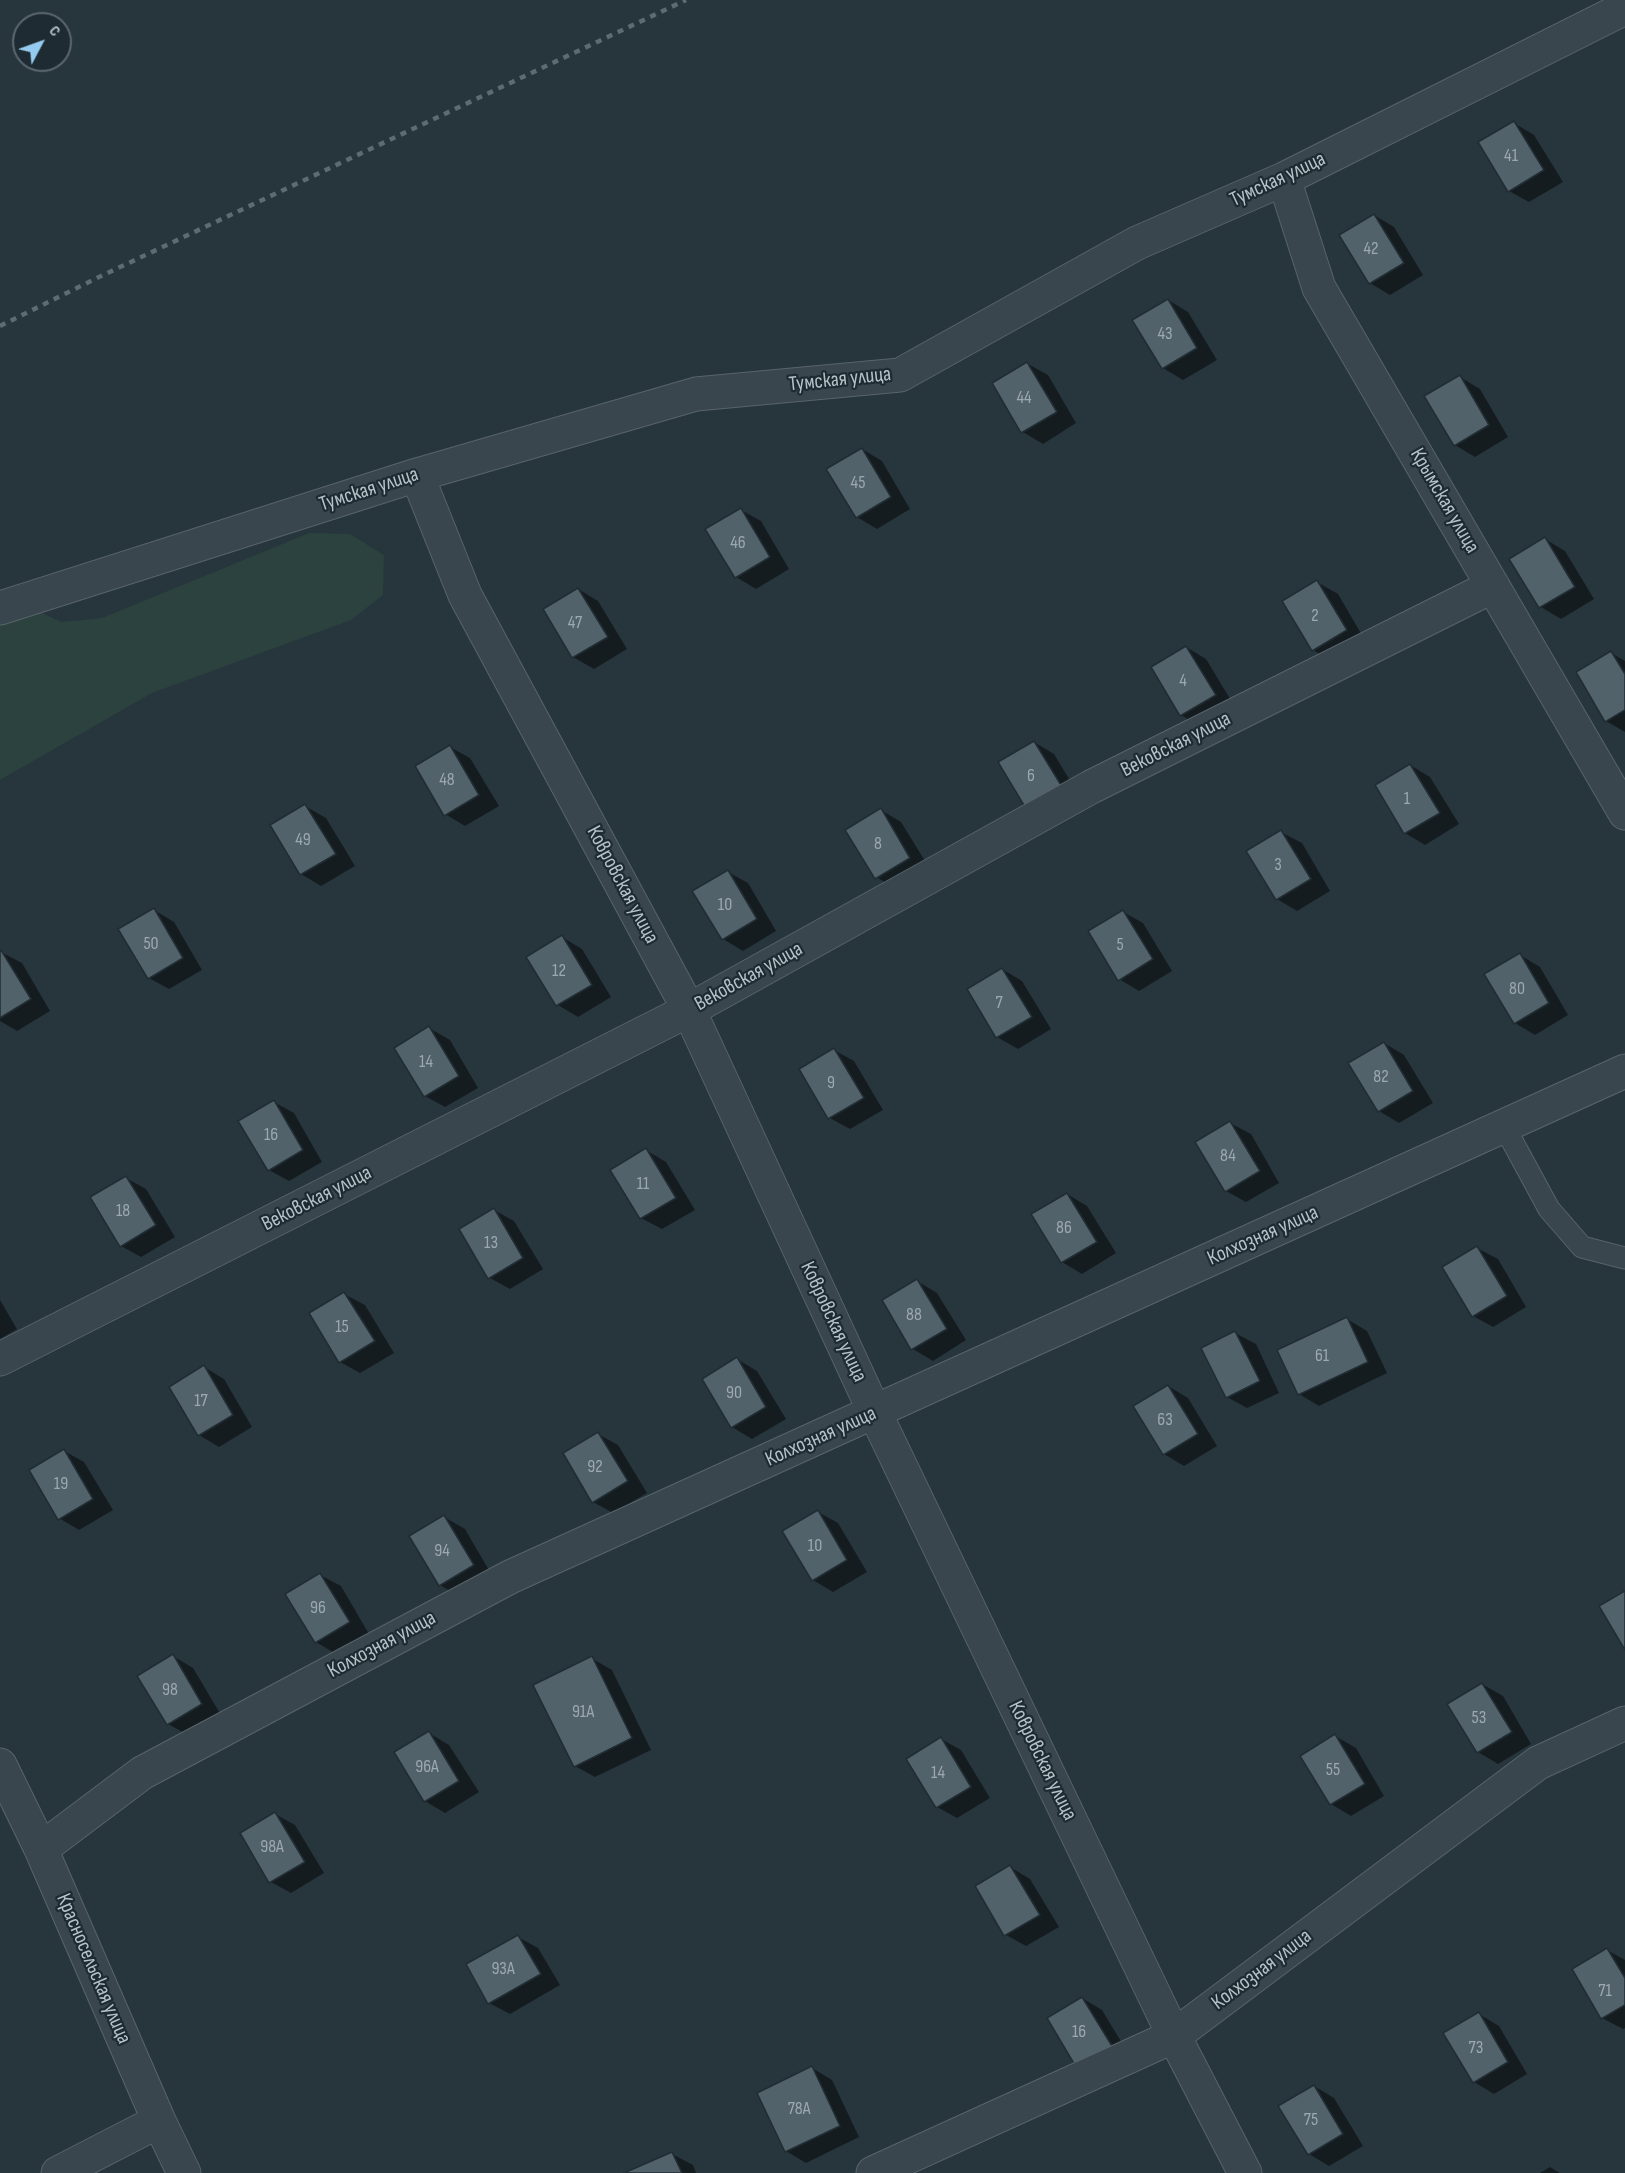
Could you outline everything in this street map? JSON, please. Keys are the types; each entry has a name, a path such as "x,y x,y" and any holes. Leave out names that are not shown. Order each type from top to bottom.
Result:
{"street":[{"name":"Тумская улица","path":"0,608 417,475 696,394 900,375 1137,243 1284,179 1625,8"},
{"name":"Крымская улица","path":"1284,179 1320,288 1625,813"},
{"name":"Ковровская улица","path":"417,475 465,595 689,1011 875,1413 1174,2036 1245,2173"},
{"name":"Вековская улица","path":"0,1359 689,1011 1090,787 1493,586"},
{"name":"Колхозная улица","path":"41,1849 142,1773 510,1577 1625,1071"},
{"name":"Колхозная улица","path":"873,2173 1174,2036 1538,1763 1625,1723"},
{"name":"Красносельская улица","path":"0,1765 41,1849 159,2121 184,2173"},
{"path":"58,2173 159,2121"}],"lane":[{"path":"1504,1126 1549,1209 1582,1247 1625,1258"}],"green space":[{"path":"309,533 350,534 384,555 383,595 351,620 152,693 0,780 0,592 61,622 102,618"}],"building":[{"path":"1514,121 1544,170 1508,192 1478,142"},
{"path":"1374,214 1404,263 1369,284 1339,235"},
{"path":"1168,299 1197,348 1162,369 1132,320"},
{"path":"1027,362 1057,412 1021,433 992,383"},
{"path":"1460,375 1489,425 1454,446 1424,396"},
{"path":"862,448 891,497 856,518 826,469"},
{"path":"741,508 770,557 735,578 705,529"},
{"path":"1545,537 1575,587 1539,608 1509,559"},
{"path":"1317,580 1347,630 1312,651 1282,601"},
{"path":"578,588 608,637 572,658 543,609"},
{"path":"1186,646 1216,695 1180,716 1151,667"},
{"path":"1611,651 1625,674 1625,710 1605,722 1576,672"},
{"path":"1034,741 1064,790 1028,812 998,762"},
{"path":"450,745 479,795 444,816 415,766"},
{"path":"1410,764 1440,813 1404,834 1375,785"},
{"path":"305,804 336,854 300,875 270,825"},
{"path":"881,808 910,858 875,879 845,830"},
{"path":"1281,830 1311,879 1276,900 1246,851"},
{"path":"728,870 757,919 722,940 692,891"},
{"path":"154,908 183,958 148,979 118,929"},
{"path":"1123,910 1153,959 1118,981 1088,931"},
{"path":"562,935 592,985 556,1006 526,957"},
{"path":"0,951 31,999 0,1018"},
{"path":"1520,953 1549,1003 1514,1024 1484,974"},
{"path":"1002,968 1032,1017 996,1038 967,989"},
{"path":"429,1026 459,1076 424,1097 394,1048"},
{"path":"1384,1042 1413,1091 1378,1112 1348,1063"},
{"path":"834,1048 864,1098 828,1119 799,1069"},
{"path":"274,1100 303,1150 268,1171 238,1121"},
{"path":"1230,1121 1260,1171 1225,1192 1195,1142"},
{"path":"646,1148 676,1198 640,1219 610,1170"},
{"path":"126,1176 156,1225 120,1247 90,1197"},
{"path":"1067,1193 1097,1242 1061,1263 1031,1214"},
{"path":"494,1208 523,1258 488,1279 459,1229"},
{"path":"1477,1246 1507,1296 1472,1317 1442,1267"},
{"path":"917,1279 947,1329 911,1350 882,1300"},
{"path":"344,1292 375,1341 339,1363 309,1313"},
{"path":"1347,1317 1368,1362 1298,1395 1277,1350"},
{"path":"1235,1331 1260,1381 1226,1398 1201,1348"},
{"path":"737,1357 766,1407 731,1428 702,1379"},
{"path":"204,1365 233,1415 198,1436 169,1387"},
{"path":"1168,1385 1198,1434 1163,1455 1133,1406"},
{"path":"598,1432 628,1481 592,1503 563,1453"},
{"path":"64,1449 93,1499 58,1520 29,1470"},
{"path":"818,1510 847,1560 812,1581 782,1531"},
{"path":"444,1515 474,1565 439,1586 409,1536"},
{"path":"320,1573 350,1622 315,1643 285,1594"},
{"path":"1625,1591 1625,1650 1599,1606"},
{"path":"173,1654 202,1704 167,1725 137,1676"},
{"path":"592,1656 632,1738 574,1767 533,1685"},
{"path":"1482,1683 1512,1732 1477,1753 1447,1704"},
{"path":"429,1731 459,1781 424,1802 394,1752"},
{"path":"1335,1734 1365,1784 1330,1805 1300,1756"},
{"path":"941,1737 971,1787 936,1808 906,1759"},
{"path":"275,1812 305,1862 269,1883 240,1833"},
{"path":"1010,1865 1040,1915 1004,1936 975,1886"},
{"path":"518,1935 541,1974 488,2004 466,1964"},
{"path":"1607,1948 1625,1978 1625,2005 1601,2019 1572,1969"},
{"path":"1082,1997 1112,2046 1076,2067 1047,2018"},
{"path":"1479,2012 1508,2062 1473,2083 1443,2033"},
{"path":"812,2066 840,2126 785,2152 757,2093"},
{"path":"1314,2085 1343,2134 1308,2155 1278,2106"},
{"path":"672,2152 682,2173 624,2173"}],"railway":[{"path":"0,326 686,0"}]}
